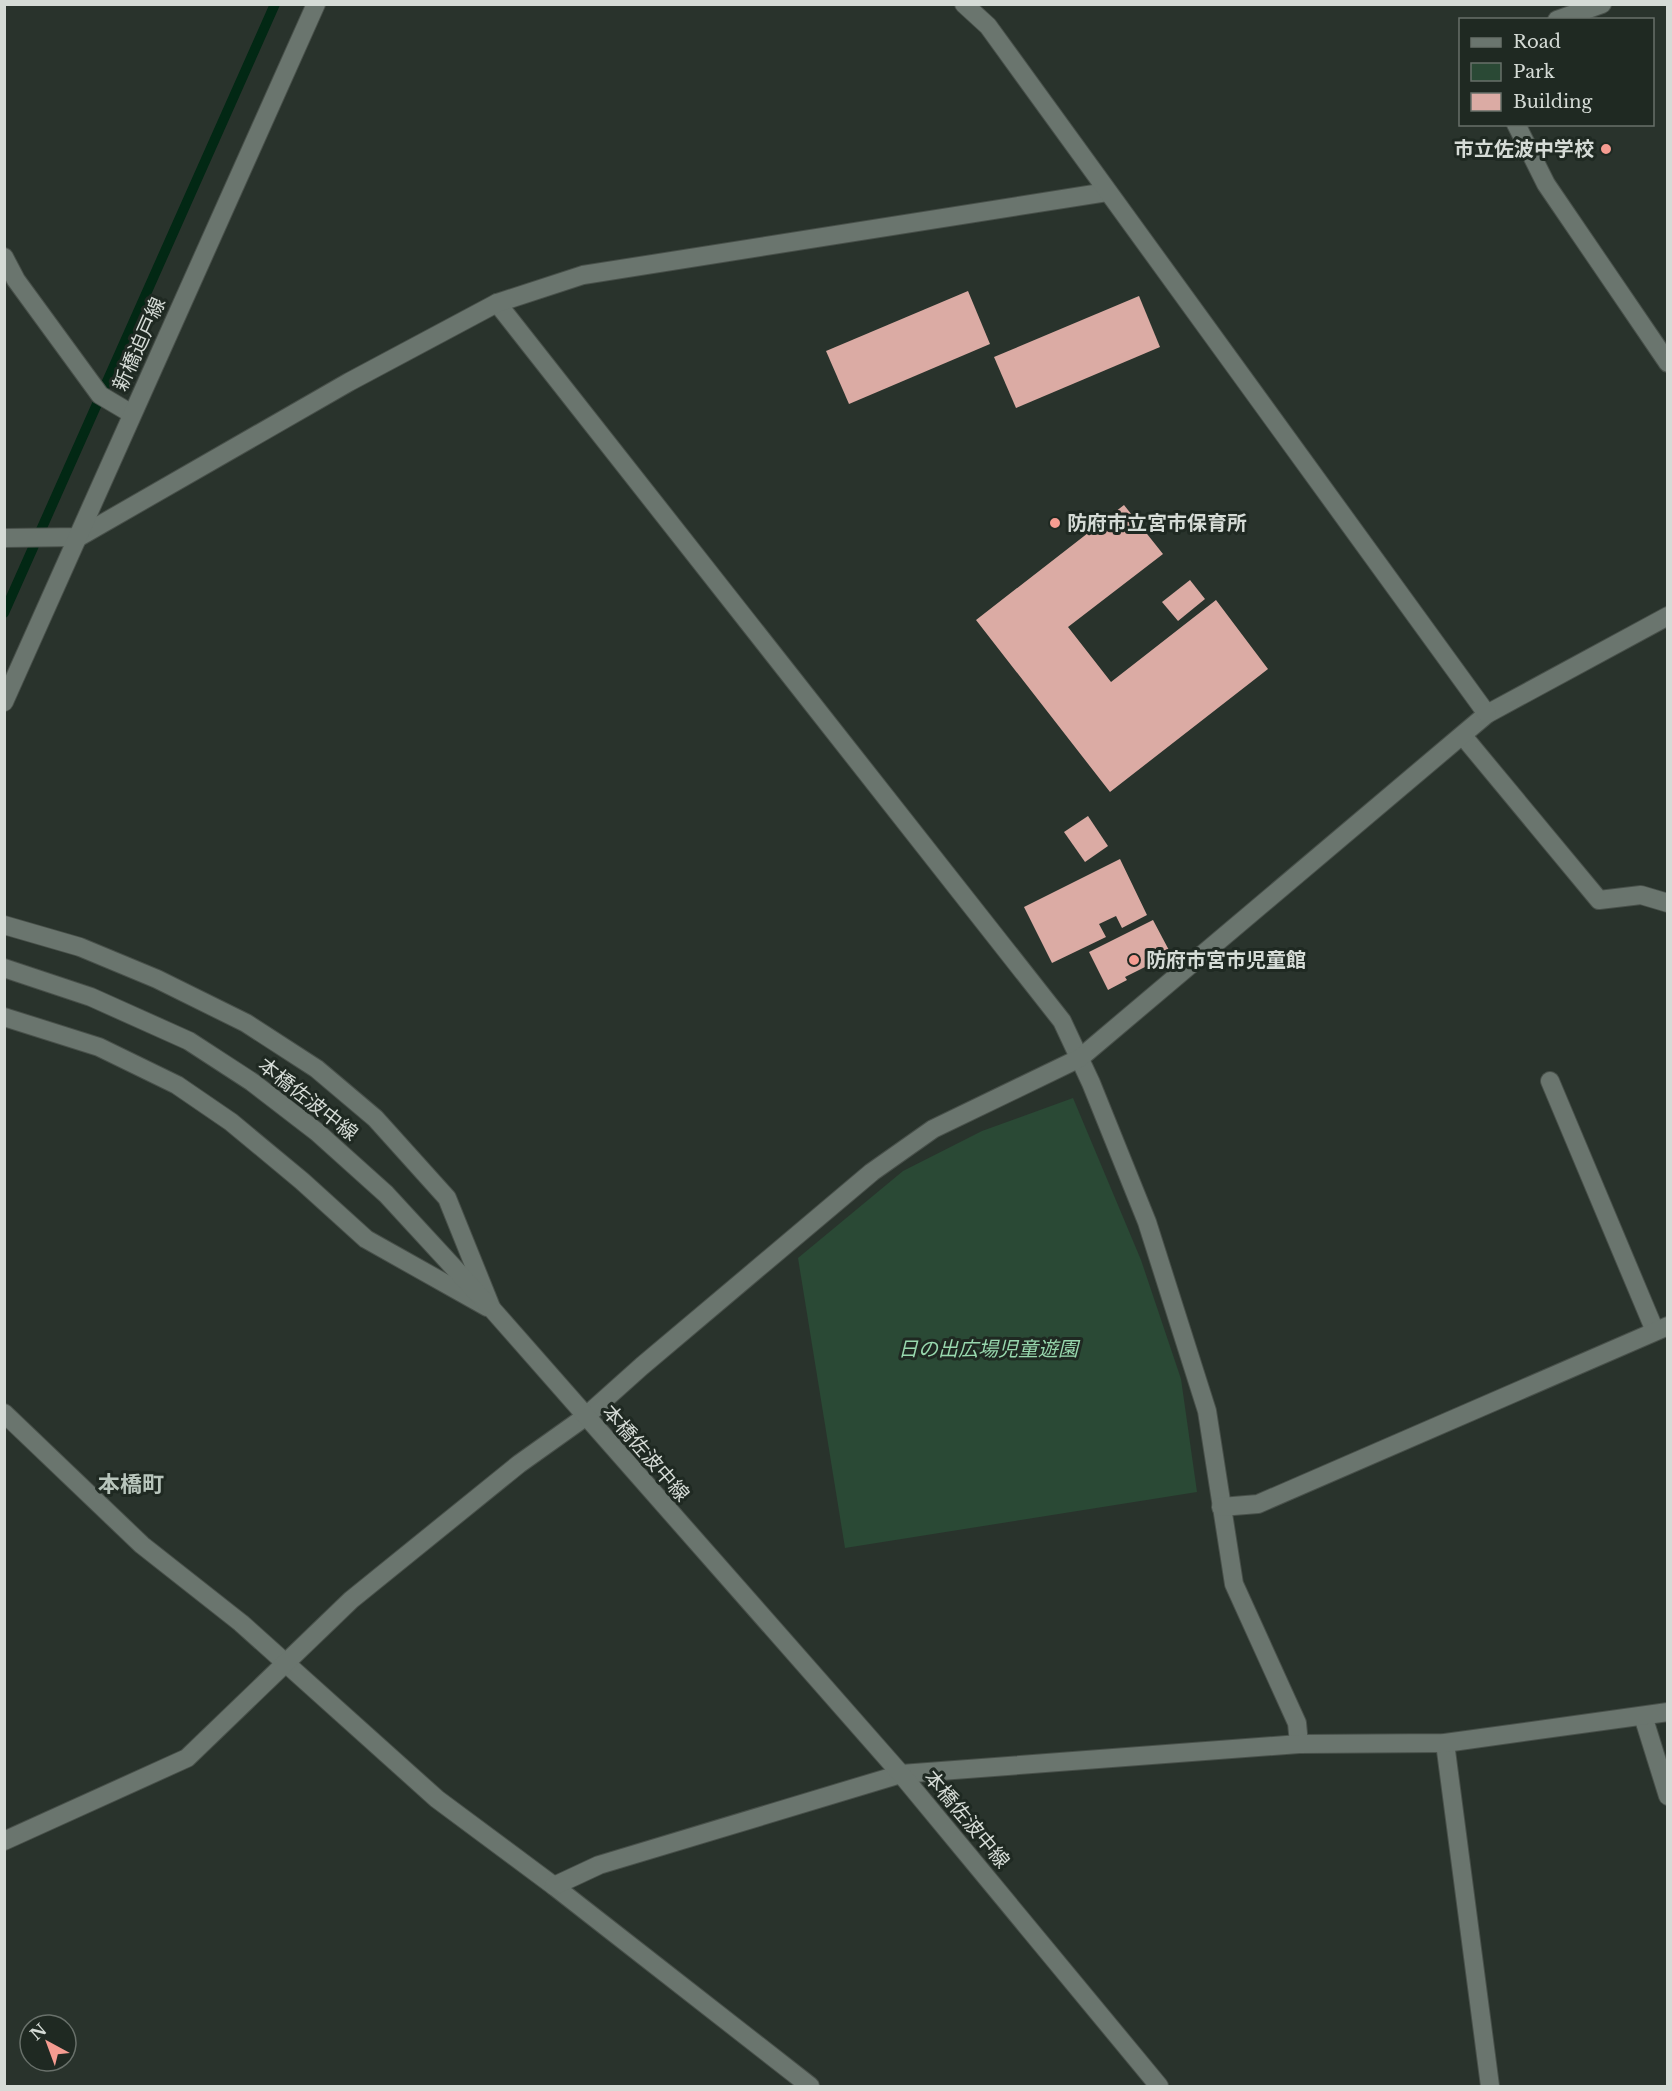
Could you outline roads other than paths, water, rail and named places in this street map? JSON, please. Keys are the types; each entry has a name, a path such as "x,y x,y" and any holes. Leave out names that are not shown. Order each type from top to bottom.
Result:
{"street":[{"name":"新橋迫戸線","path":"4,702 316,4"},
{"path":"964,4 988,26 1488,714"},
{"path":"1549,4 1555,18"},
{"path":"1562,18 1602,4"},
{"path":"1517,126 1546,184 1668,363"},
{"path":"4,538 79,537 349,382 497,303 583,275 1107,192"},
{"path":"4,256 16,280 100,395 132,414"},
{"path":"497,303 1062,1021 1080,1058 1147,1222 1190,1353 1207,1411 1234,1584 1297,1723 1299,1744"},
{"path":"4,1841 187,1758 351,1600 519,1464 585,1417 651,1358 872,1172 933,1129 1080,1058 1488,714 1668,616"},
{"path":"1463,736 1599,900 1641,895 1668,903"},
{"path":"4,925 80,947 156,979 246,1023 317,1069 375,1118 447,1198 492,1309"},
{"name":"本橋佐波中線","path":"4,968 91,997 189,1041 252,1082 317,1131 386,1194 492,1309 901,1774 1159,2086"},
{"path":"4,1017 99,1047 177,1085 231,1122 302,1181 366,1239 492,1309"},
{"path":"1221,1507 1258,1504 1661,1328 1550,1081"},
{"path":"4,1413 142,1545 241,1623 437,1799 554,1886 810,2086"},
{"path":"554,1886 599,1865 901,1774 1299,1744 1445,1743 1668,1712"},
{"path":"1643,1716 1668,1796"},
{"path":"1445,1743 1490,2086"}],"waterway":[{"path":"4,613 275,4"}],"place":[{"name":"市立佐波中学校","path":"1606,149"},
{"name":"防府市立宮市保育所","path":"1055,523"},
{"name":"防府市宮市児童館","path":"1134,960"}],"district":[{"name":"本橋町","path":"131,1484"}],"park label":[{"name":"日の出広場児童遊園","path":"988,1349"}]}
